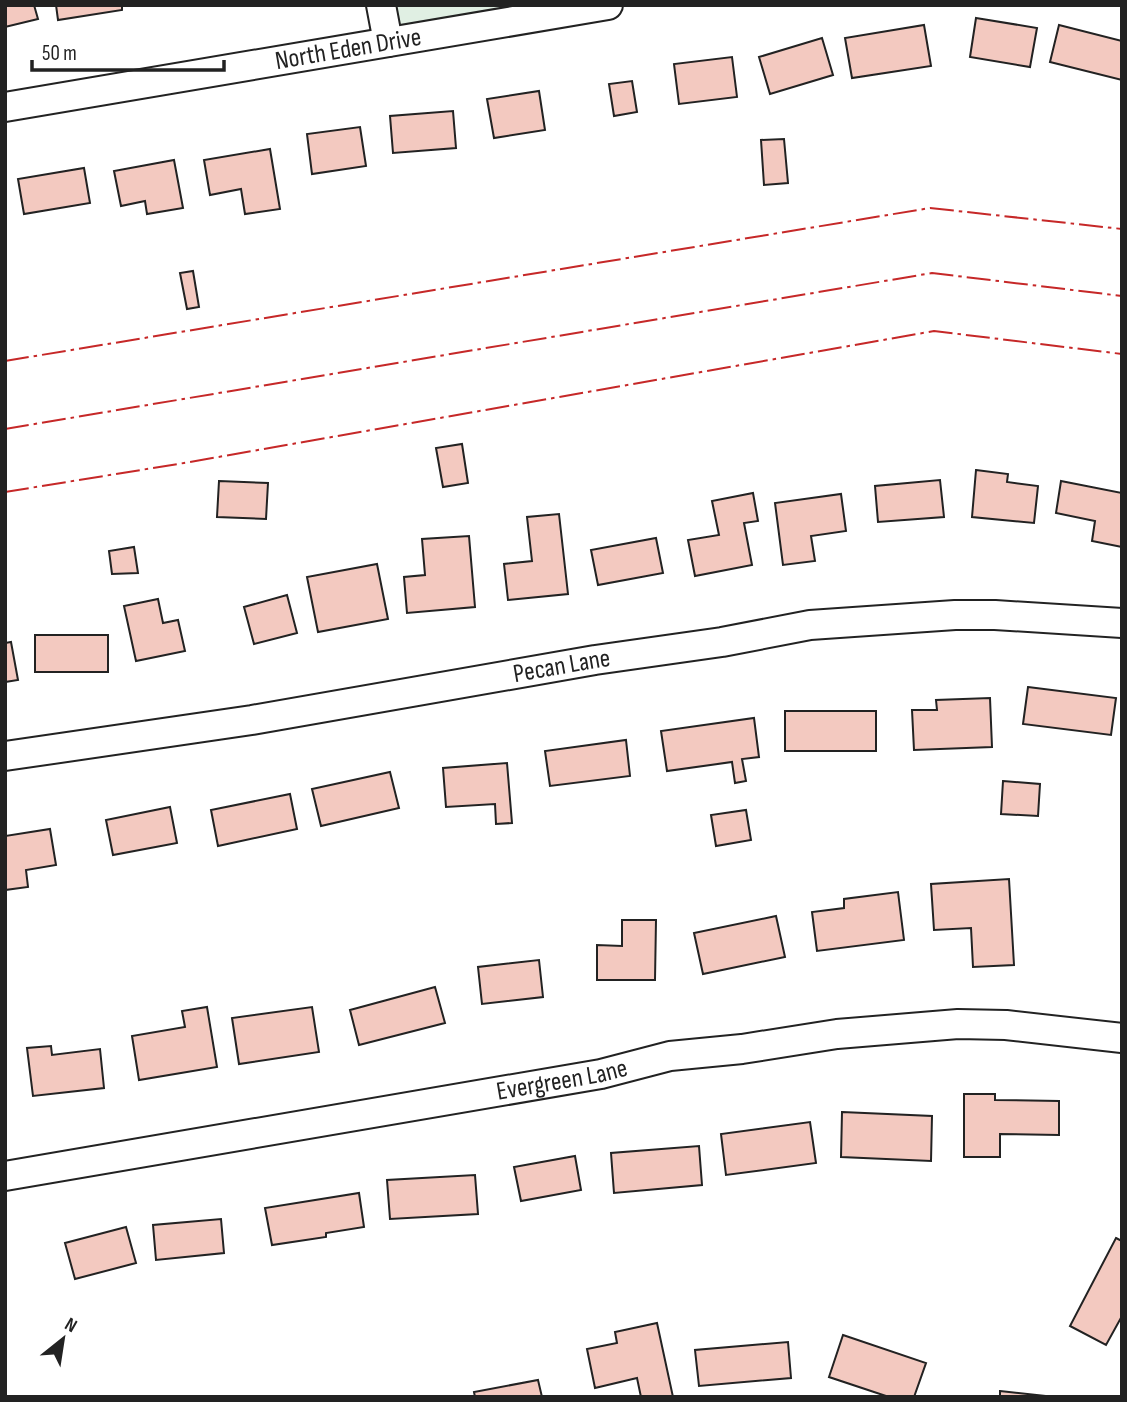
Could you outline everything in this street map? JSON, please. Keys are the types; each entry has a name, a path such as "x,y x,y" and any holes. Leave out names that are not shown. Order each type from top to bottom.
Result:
{"street":[{"path":"381,5 388,42"},
{"name":"North Eden Drive","path":"5,107 608,5"},
{"name":"Pecan Lane","path":"5,756 252,720 810,625 955,615 1122,623"},
{"name":"Evergreen Lane","path":"5,1176 601,1074 670,1056 742,1049 838,1034 958,1024 1006,1025 1122,1038"}],"green space":[{"path":"381,5 608,5 388,42"}],"building":[{"path":"5,5 34,5 38,19 5,27"},
{"path":"56,5 122,5 122,10 58,20"},
{"path":"976,18 1037,28 1030,67 970,57"},
{"path":"924,25 931,66 852,78 845,38"},
{"path":"1059,25 1122,41 1122,80 1050,62"},
{"path":"822,38 833,75 770,94 759,57"},
{"path":"732,57 737,97 679,104 674,64"},
{"path":"632,81 637,112 614,116 609,84"},
{"path":"539,91 545,130 494,138 487,99"},
{"path":"453,111 456,148 393,153 390,116"},
{"path":"360,127 366,166 312,174 307,134"},
{"path":"784,139 788,183 764,185 761,140"},
{"path":"270,149 280,209 245,214 241,189 210,195 204,160"},
{"path":"174,160 183,208 147,214 145,201 121,206 114,171"},
{"path":"84,168 90,203 24,214 18,179"},
{"path":"193,271 199,307 187,309 180,273"},
{"path":"462,444 468,483 443,487 436,448"},
{"path":"976,470 1008,474 1007,482 1038,486 1034,523 972,517"},
{"path":"940,480 944,517 878,522 875,486"},
{"path":"219,481 268,483 266,519 217,517"},
{"path":"1061,481 1122,493 1122,547 1092,541 1095,521 1056,513"},
{"path":"753,493 758,521 744,523 752,565 695,576 688,540 719,535 712,501"},
{"path":"841,494 846,531 811,536 815,561 783,565 775,503"},
{"path":"559,514 568,594 508,600 504,564 532,561 527,517"},
{"path":"469,536 475,607 407,613 404,577 425,575 422,539"},
{"path":"656,538 663,573 598,585 591,550"},
{"path":"134,547 138,573 112,574 109,551"},
{"path":"377,564 388,619 318,632 307,577"},
{"path":"287,595 297,633 254,644 244,607"},
{"path":"158,599 163,623 178,620 185,651 136,661 124,606"},
{"path":"35,635 108,635 108,672 35,672"},
{"path":"11,642 18,680 5,682 5,643"},
{"path":"1028,687 1116,698 1111,735 1023,724"},
{"path":"990,698 992,747 914,750 912,710 937,710 936,700"},
{"path":"785,711 876,711 876,751 785,751"},
{"path":"754,718 759,757 742,759 746,781 735,783 732,762 667,771 661,731"},
{"path":"626,740 630,776 550,786 545,751"},
{"path":"507,763 512,823 496,824 495,804 446,807 443,768"},
{"path":"390,772 399,808 321,826 312,789"},
{"path":"1003,781 1040,784 1038,816 1001,814"},
{"path":"290,794 297,829 218,846 211,810"},
{"path":"170,807 177,843 113,855 106,820"},
{"path":"746,810 751,840 716,846 711,815"},
{"path":"50,829 56,865 26,870 28,887 5,890 5,836"},
{"path":"1009,879 1014,965 973,967 971,928 934,930 931,884"},
{"path":"898,892 904,940 817,951 812,912 844,908 844,899"},
{"path":"776,916 785,957 703,974 694,933"},
{"path":"622,920 656,920 655,980 597,980 597,945 622,946"},
{"path":"539,960 543,997 482,1004 478,967"},
{"path":"435,987 445,1023 359,1045 350,1010"},
{"path":"207,1007 217,1067 139,1080 132,1036 185,1027 182,1011"},
{"path":"312,1007 319,1052 239,1064 232,1018"},
{"path":"51,1046 52,1055 100,1049 104,1088 33,1096 27,1048"},
{"path":"964,1094 995,1094 995,1100 1059,1101 1059,1135 1000,1134 1000,1157 964,1157"},
{"path":"842,1112 932,1116 931,1161 841,1157"},
{"path":"810,1122 816,1163 726,1175 721,1134"},
{"path":"699,1146 702,1185 614,1193 611,1153"},
{"path":"575,1156 581,1190 521,1201 514,1167"},
{"path":"475,1175 478,1214 390,1219 387,1180"},
{"path":"359,1193 364,1227 326,1233 326,1237 272,1245 265,1208"},
{"path":"221,1219 224,1253 156,1260 153,1225"},
{"path":"126,1227 136,1263 75,1279 65,1243"},
{"path":"1116,1238 1122,1241 1122,1316 1106,1345 1070,1326"},
{"path":"657,1323 673,1397 641,1397 637,1378 595,1388 587,1349 617,1343 615,1332"},
{"path":"843,1335 926,1363 914,1397 889,1397 829,1377"},
{"path":"788,1342 791,1378 699,1386 695,1350"},
{"path":"538,1380 542,1397 475,1397 474,1392"},
{"path":"1000,1391 1055,1397 1000,1397"}],"power":[{"path":"5,361 930,208 1122,229"},
{"path":"5,429 932,273 1122,296"},
{"path":"5,492 934,331 1122,354"}]}
